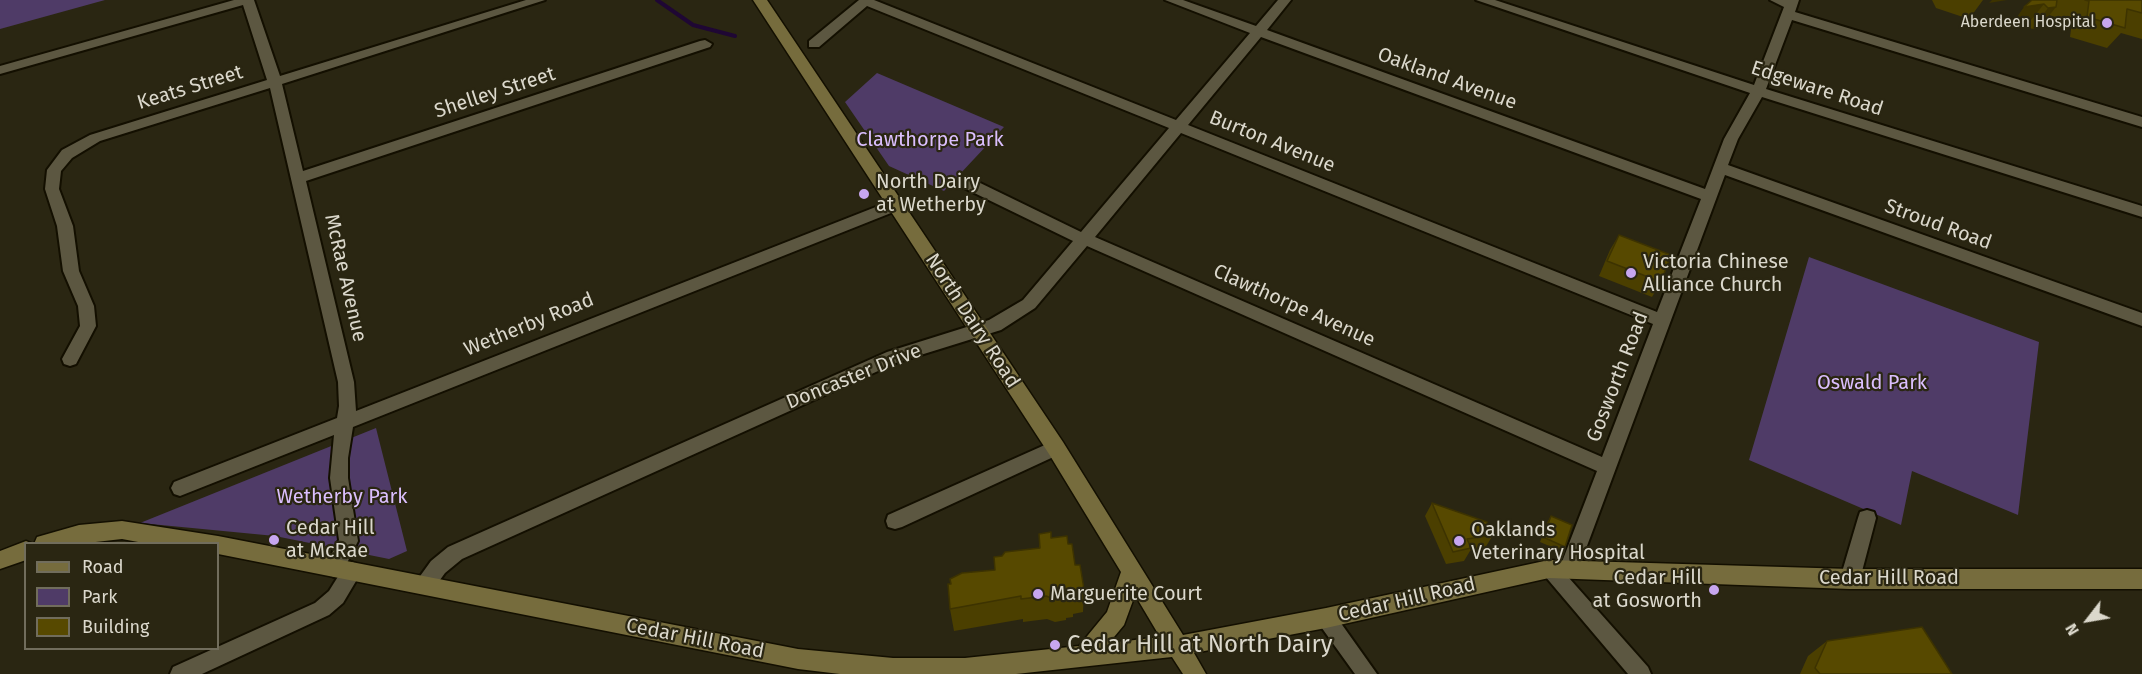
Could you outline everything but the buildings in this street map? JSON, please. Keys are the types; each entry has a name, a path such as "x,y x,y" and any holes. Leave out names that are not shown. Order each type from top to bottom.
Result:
{"street":[{"path":"0,70 248,0"},
{"name":"McRae Avenue","path":"248,0 275,82 346,382 348,406 339,458 339,478 349,541 343,569"},
{"name":"Keats Street","path":"70,359 84,338 88,316 71,271 65,226 52,189 52,175 57,165 73,149 95,138 539,0"},
{"name":"North Dairy Road","path":"760,0 1056,448 1195,674"},
{"name":"Oakland Avenue","path":"1171,0 1709,196"},
{"name":"Doncaster Drive","path":"425,585 438,567 455,553 893,357 979,331 1006,319 1029,304 1285,0"},
{"name":"Edgeware Road","path":"1482,0 1758,91 2142,212"},
{"path":"1776,0 2142,122"},
{"path":"814,44 866,1"},
{"name":"Burton Avenue","path":"866,1 1662,321"},
{"name":"Gosworth Road","path":"1558,570 1605,466 1731,139 1758,91 1790,6"},
{"name":"Shelley Street","path":"297,178 705,44"},
{"name":"Stroud Road","path":"1720,168 2142,320"},
{"name":"Clawthorpe Avenue","path":"967,183 1085,240 1107,247 1605,466"},
{"name":"Wetherby Road","path":"180,488 896,205"},
{"path":"895,521 1056,448"},
{"path":"1850,579 1867,518"},
{"path":"48,542 79,534 122,530 201,542"},
{"name":"Cedar Hill Road","path":"219,545 798,659 893,669 965,669 1177,646 1558,570 1850,579 2142,579"},
{"path":"0,560 24,551"},
{"path":"180,674 322,609 336,597 343,569"},
{"path":"1558,570 1641,674"},
{"path":"1084,657 1116,618 1132,572"},
{"path":"1326,618 1367,674"}],"green space":[{"path":"0,0 105,0 0,29"},
{"name":"Clawthorpe Park","path":"877,73 1004,127 944,191 889,166 845,102"},
{"name":"Oswald Park","path":"1809,257 2039,342 2018,515 1912,471 1901,525 1749,460"},
{"name":"Wetherby Park","path":"376,428 407,551 389,559 275,536 140,523"}],"waterway":[{"path":"657,0 693,25 735,36"}],"place":[{"name":"Aberdeen Hospital","path":"2107,23"},
{"name":"North Dairy at Wetherby","path":"864,194"},
{"name":"Victoria Chinese Alliance Church","path":"1631,273"},
{"name":"Cedar Hill at McRae","path":"274,540"},
{"name":"Oaklands Veterinary Hospital","path":"1459,541"},
{"name":"Cedar Hill at Gosworth","path":"1714,590"},
{"name":"Marguerite Court","path":"1038,594"},
{"name":"Cedar Hill at North Dairy","path":"1055,645"}]}
